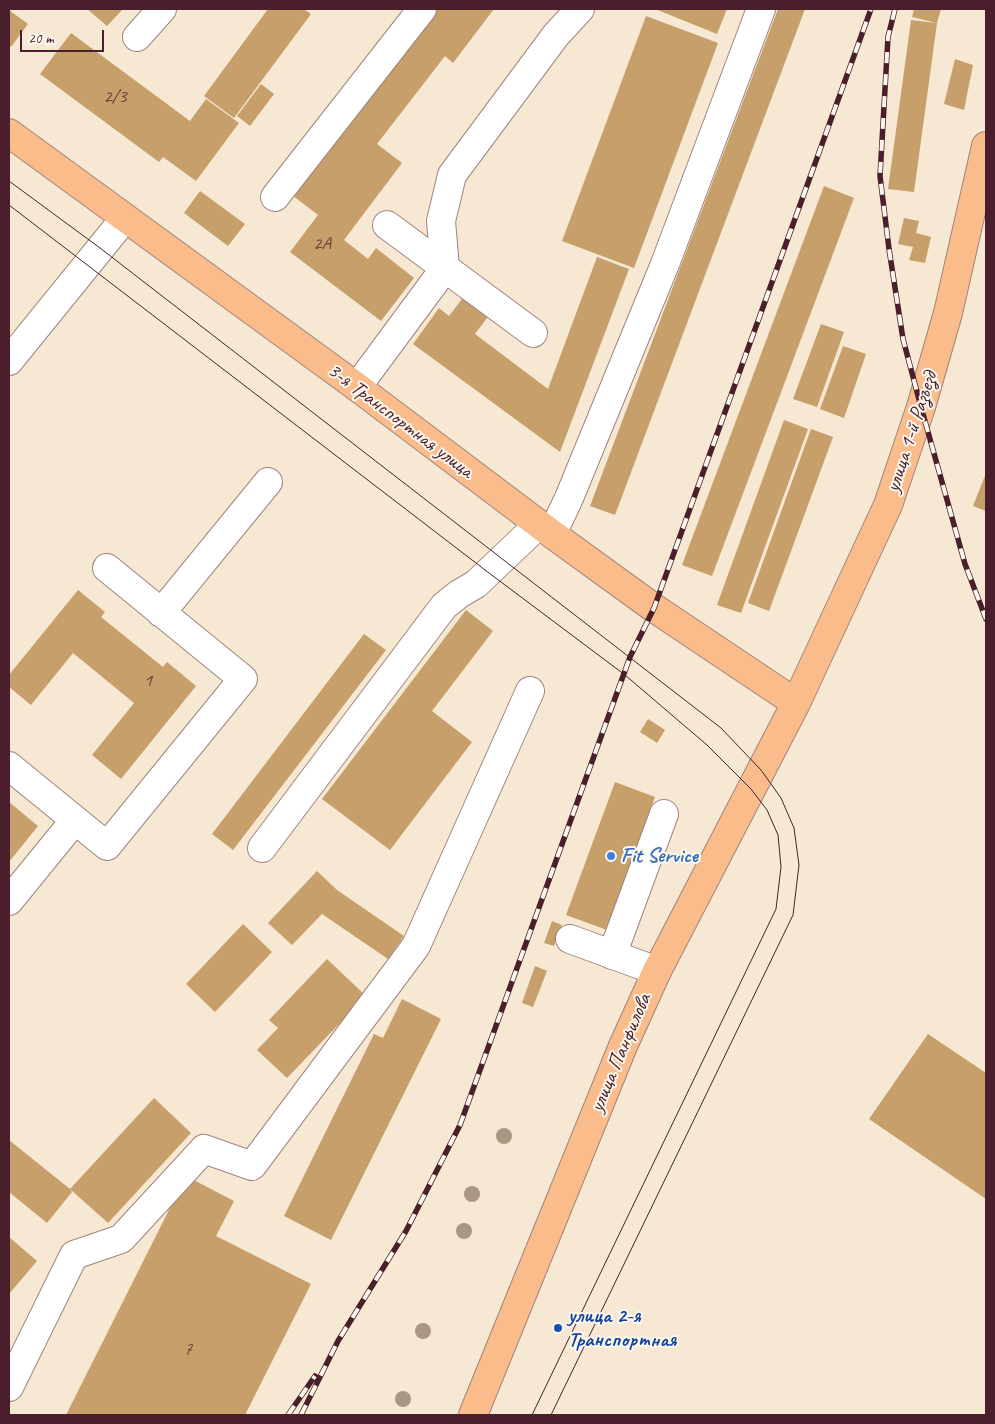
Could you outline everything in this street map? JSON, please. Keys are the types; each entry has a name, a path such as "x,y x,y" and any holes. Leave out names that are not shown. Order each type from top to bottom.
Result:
{"main road":[{"name":"3-я Транспортная улица","path":"9,133 357,387 545,529 654,608 796,703"},
{"name":"улица 1-й Разъезд","path":"796,703 888,505 921,407 948,313 986,146"},
{"name":"улица Панфилова","path":"473,1415 623,1046 657,971 796,703"}],"lane":[{"path":"137,37 162,9"},
{"path":"275,197 422,9"},
{"path":"357,387 445,268 441,221 452,174 556,35 580,9"},
{"path":"262,848 444,606 458,594 476,584 545,529 569,498 665,264 761,9"},
{"path":"9,360 125,218"},
{"path":"387,225 533,333"},
{"path":"161,613 268,482"},
{"path":"9,766 107,846 243,679 107,568"},
{"path":"9,1387 74,1255 121,1239 204,1149 252,1166 416,946 530,691"},
{"path":"612,955 664,814"},
{"path":"9,901 75,820"},
{"path":"570,939 657,971"}],"building":[{"path":"87,9 123,9 107,26"},
{"path":"268,9 304,9 311,14 234,118 204,96"},
{"path":"434,9 494,9 453,63 445,56 377,144 402,163 344,240 368,259 376,248 414,278 381,321 290,252 318,215 292,195"},
{"path":"655,9 727,9 717,34"},
{"path":"778,9 805,9 615,515 590,506"},
{"path":"914,9 941,9 937,23 912,17"},
{"path":"9,10 28,24 11,47 9,45"},
{"path":"646,16 718,43 634,268 562,241"},
{"path":"911,20 937,23 914,192 888,189"},
{"path":"71,33 190,121 206,99 239,123 196,181 163,157 159,162 40,74"},
{"path":"955,59 973,65 964,110 944,104"},
{"path":"261,84 274,94 250,126 237,116"},
{"path":"824,186 854,198 712,576 682,565"},
{"path":"200,191 245,224 228,246 184,213"},
{"path":"904,218 919,221 916,233 931,237 925,263 909,260 913,247 898,244"},
{"path":"597,257 629,269 560,452 413,344 439,308 449,316 465,295 490,314 475,334 548,389"},
{"path":"821,324 844,332 817,407 793,399"},
{"path":"843,346 866,354 844,418 820,409"},
{"path":"784,420 808,429 741,613 717,605"},
{"path":"811,429 833,437 769,611 748,603"},
{"path":"986,473 986,511 973,506"},
{"path":"78,590 105,612 101,617 163,667 167,662 196,686 121,779 92,755 134,703 73,653 31,705 9,687 9,675"},
{"path":"466,610 493,631 432,711 472,742 390,850 322,799"},
{"path":"364,634 386,650 233,850 212,834"},
{"path":"648,719 665,730 657,743 640,732"},
{"name":"Fit Service","path":"615,782 655,797 607,930 566,915"},
{"path":"9,802 38,826 9,862"},
{"path":"317,871 337,890 404,936 388,959 322,914 292,945 268,923"},
{"path":"552,921 562,925 554,946 544,943"},
{"path":"243,924 272,952 215,1012 186,984"},
{"path":"327,959 366,996 287,1078 257,1050 278,1028 269,1020"},
{"path":"535,966 547,971 533,1007 522,1003"},
{"path":"402,999 441,1019 331,1240 284,1216 374,1034 383,1038"},
{"path":"928,1034 986,1073 986,1199 869,1119"},
{"path":"154,1098 191,1133 108,1223 70,1189"},
{"path":"9,1140 72,1192 47,1223 9,1192"},
{"path":"186,1176 234,1201 216,1236 311,1284 245,1415 66,1415"},
{"path":"9,1237 37,1261 9,1294"}],"tram line":[{"path":"9,181 100,248 721,728 761,770 781,798 794,828 799,865 793,915 551,1415"},
{"path":"9,205 625,675 707,745 751,789 767,810 778,835 781,867 776,909 532,1415"}],"railway":[{"path":"301,1415 338,1341 406,1231 460,1125 630,657 654,608 871,9"},
{"path":"895,9 888,37 880,176 889,249 903,339 965,564 986,619"},
{"path":"288,1415 315,1376"}],"place":[{"name":"Fit Service","path":"611,856"},
{"name":"улица 2-я Транспортная","path":"558,1328"}]}
